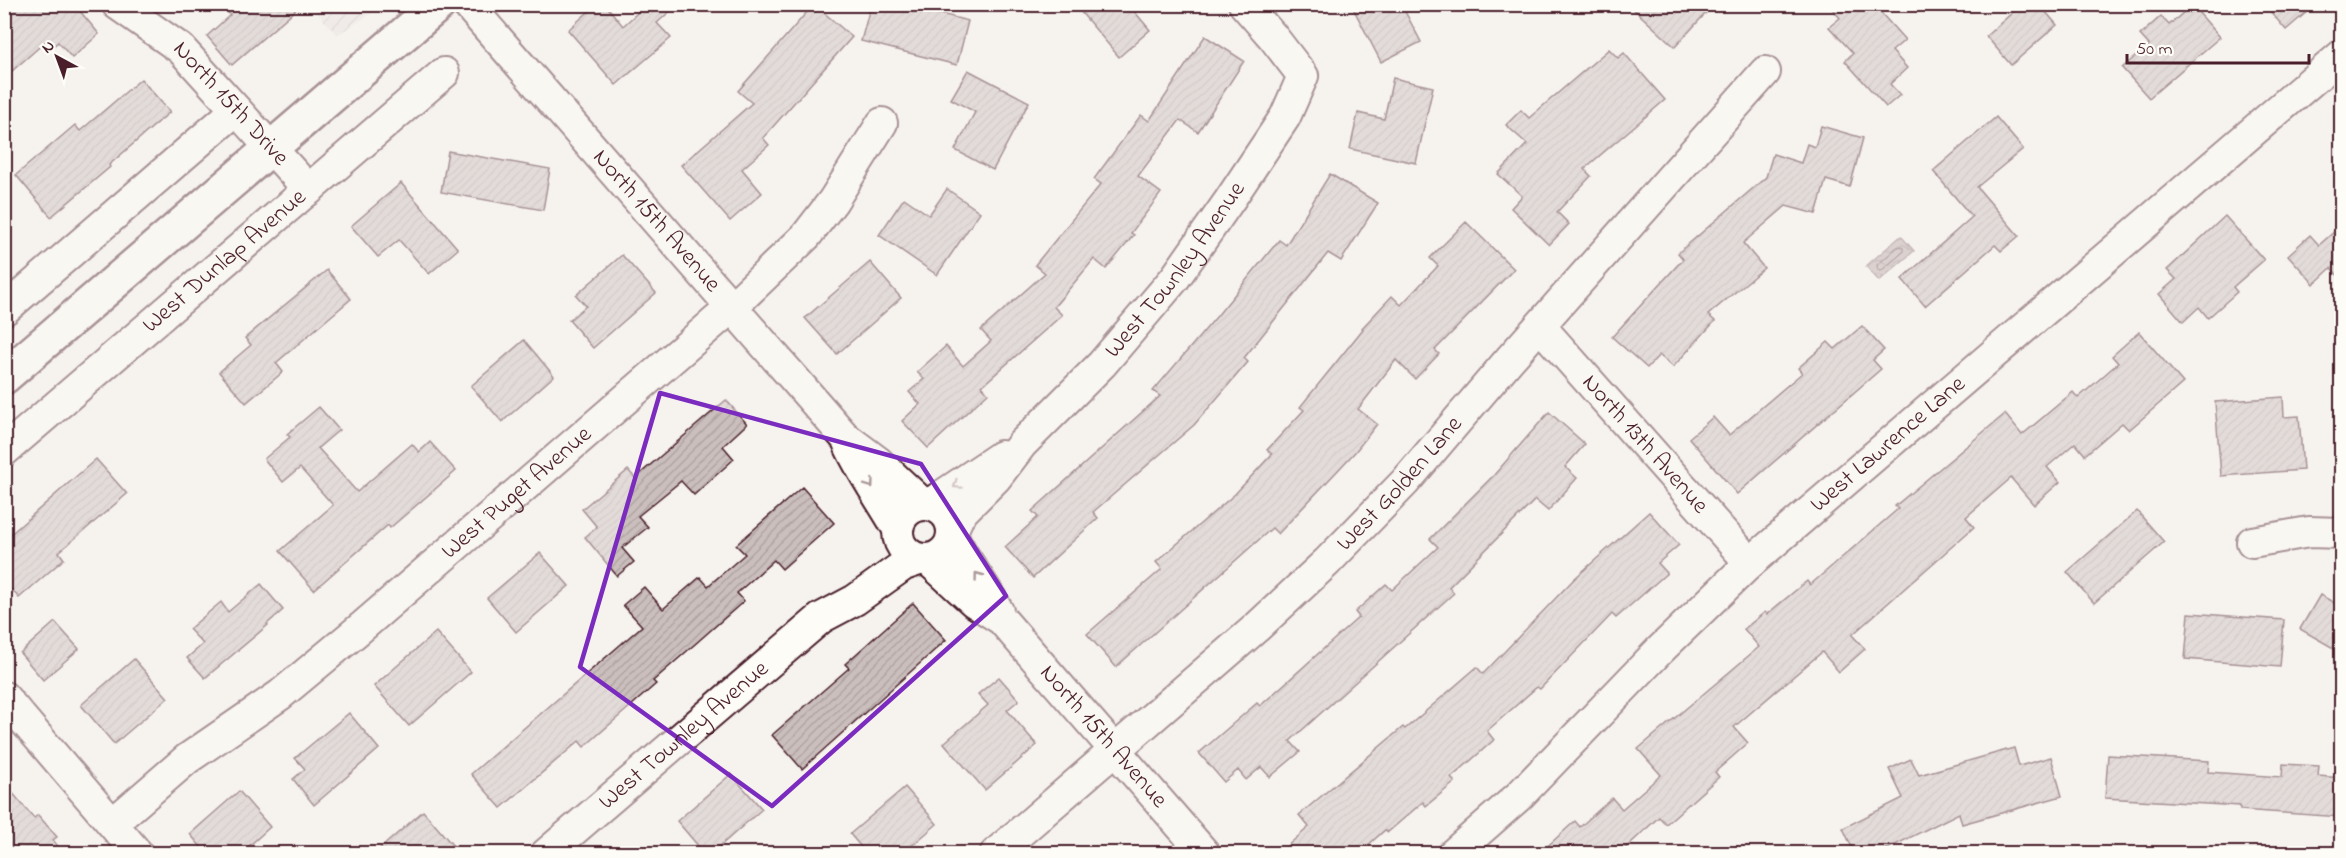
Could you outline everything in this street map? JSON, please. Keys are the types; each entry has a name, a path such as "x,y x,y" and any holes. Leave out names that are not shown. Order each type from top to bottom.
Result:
{"main road":[{"path":"4,377 439,4"}],"street":[{"name":"North 15th Drive","path":"117,4 181,49 309,190"},
{"name":"North 15th Avenue","path":"467,4 845,437 877,461 926,505 942,511 951,523 952,532 963,557 989,591 1002,620"},
{"name":"West Townley Avenue","path":"952,532 960,514 996,478 1022,444 1102,364 1174,278 1285,117 1303,76 1274,37 1244,4"},
{"name":"West Lawrence Lane","path":"1453,854 1519,796 1659,651 1750,563 2342,56"},
{"name":"West Golden Lane","path":"995,854 1256,628 1327,562 1405,482 1765,72"},
{"name":"West Dunlap Avenue","path":"4,451 444,73"},
{"path":"4,310 236,110"},
{"name":"West Puget Avenue","path":"113,823 188,759 280,695 345,641 732,307 806,236 832,201 882,123"},
{"name":"North 13th Avenue","path":"1540,326 1750,563"},
{"name":"North 15th Avenue","path":"845,437 863,475 885,504 907,552 925,559 974,602 1002,620 1205,854"},
{"name":"West Townley Avenue","path":"926,505 987,464 1022,444"},
{"path":"898,533 904,515 917,507 926,505"},
{"path":"925,559 944,551 949,544 952,532"},
{"path":"2252,542 2309,532 2342,533"},
{"name":"West Townley Avenue","path":"821,618 840,591 879,560 898,533"},
{"name":"West Townley Avenue","path":"546,854 821,618 855,600 904,565 925,559"},
{"path":"4,697 138,854"}],"highlighted area":[{"path":"660,393 921,464 1006,596 772,806 580,667"}],"shaded area":[{"path":"310,5 385,5 337,35"}],"water":[{"path":"1901,236 1914,251 1879,281 1866,266"}],"building":[{"path":"4,4 74,4 99,34 72,58 58,42 51,48 45,42 4,78"},
{"path":"221,4 302,4 232,65 207,36 230,15"},
{"path":"597,4 605,4 623,26 647,4 678,4 657,23 671,38 616,85 568,30"},
{"path":"814,4 852,37 763,138 769,145 742,169 762,193 730,221 681,165 752,103 738,91"},
{"path":"871,4 898,9 900,4 903,4 968,21 957,65 861,41"},
{"path":"1074,4 1128,4 1150,30 1119,57"},
{"path":"1351,4 1401,4 1421,42 1381,62"},
{"path":"1628,4 1714,4 1675,47"},
{"path":"1828,4 1873,4 1905,40 1892,51 1907,68 1890,84 1900,95 1886,107 1845,61 1853,53 1829,27 1840,18"},
{"path":"2022,4 2039,4 2057,25 2011,65 1986,36"},
{"path":"2264,4 2316,4 2286,30"},
{"path":"2192,5 2220,37 2149,98 2122,68 2149,45 2140,35 2161,16 2169,25"},
{"path":"1205,36 1244,61 1198,132 1180,120 1138,176 1161,193 1131,233 1134,235 1106,269 1094,259 1054,307 1062,315 982,386 988,393 928,448 902,421 920,404 909,392 924,379 917,372 946,346 963,366 991,341 981,330 1045,273 1035,265 1101,184 1094,179 1141,115 1149,121"},
{"path":"1609,49 1618,58 1624,53 1665,100 1584,169 1591,176 1557,212 1569,224 1549,245 1511,208 1522,196 1498,174 1527,144 1506,125 1521,110 1529,118"},
{"path":"968,70 1029,102 993,170 955,150 975,112 951,99"},
{"path":"1393,78 1433,87 1416,163 1350,149 1358,113 1384,119"},
{"path":"141,79 170,112 51,217 16,175 75,125 80,131"},
{"path":"1996,117 2023,149 1977,187 2019,236 2001,251 1995,245 1925,306 1902,279 1972,217 1933,171"},
{"path":"1821,126 1863,138 1850,187 1826,180 1816,214 1786,206 1743,243 1764,268 1708,315 1715,321 1673,367 1659,355 1647,368 1612,337 1683,259 1678,253 1766,177 1773,154 1801,163 1807,144 1815,147"},
{"path":"448,151 550,169 543,210 441,192"},
{"path":"1330,174 1378,203 1341,261 1328,253 1244,358 1248,362 1194,425 1093,512 1098,518 1033,578 1005,547 1038,517 1032,511 1160,396 1153,391 1279,240 1286,245"},
{"path":"401,183 458,249 429,274 399,240 378,257 351,226"},
{"path":"947,189 980,212 937,275 879,235 904,198 929,215"},
{"path":"2225,216 2264,260 2233,287 2237,292 2208,318 2199,307 2183,322 2159,294 2176,279 2167,270"},
{"path":"1466,222 1514,269 1435,350 1439,354 1415,379 1396,360 1358,409 1377,424 1355,452 1278,534 1272,528 1116,667 1087,634 1162,569 1156,562 1235,494 1272,454 1267,450 1304,410 1300,407 1362,328 1392,296 1401,305 1438,266 1430,258"},
{"path":"2342,225 2342,280 2331,268 2314,284 2288,255 2310,235 2319,245"},
{"path":"622,255 656,293 593,348 569,320 586,306 576,295"},
{"path":"870,262 901,298 837,354 805,318"},
{"path":"327,270 351,299 276,363 283,372 246,403 219,372 251,345 245,338"},
{"path":"1862,326 1884,350 1873,360 1881,369 1737,494 1689,438 1713,417 1729,435 1802,373 1798,368 1828,342 1835,349"},
{"path":"2139,332 2183,383 2129,430 2122,423 2085,455 2075,443 2047,467 2060,482 2034,505 2011,478 1966,517 1974,527 1852,635 1865,649 1839,672 1822,652 1734,727 1748,743 1715,772 1719,777 1666,824 1659,817 1619,854 1539,854 1575,821 1580,827 1612,798 1622,809 1661,775 1638,749 1759,647 1744,629 1765,612 1767,614 1807,581 1810,585 1898,509 1895,506 2005,414 2022,435 2073,392 2078,398 2118,363 2112,356"},
{"path":"524,340 554,376 502,422 471,386"},
{"path":"2283,397 2284,417 2299,416 2303,470 2221,476 2215,402"},
{"path":"726,400 747,424 723,446 734,459 694,495 681,481 638,516 648,527 622,548 634,562 617,576 585,537 597,527 582,509 628,470 635,478"},
{"path":"319,407 339,430 318,448 357,492 412,444 419,452 430,442 456,471 390,528 388,525 314,590 280,551 333,505 300,468 283,482 264,459 290,437 287,434"},
{"path":"1549,412 1585,444 1565,467 1577,478 1548,511 1535,500 1449,587 1454,593 1290,741 1300,752 1270,777 1261,767 1246,780 1238,770 1224,782 1199,753 1257,703 1260,706 1359,617 1355,612 1386,584 1392,590 1438,547 1430,539 1494,475"},
{"path":"96,459 127,494 59,552 64,559 19,598 4,581 4,540"},
{"path":"802,487 834,523 782,569 774,560 737,593 744,601 653,681 656,684 584,747 579,741 501,808 471,774 642,626 623,605 644,587 663,609 700,577 708,586 745,554 736,545"},
{"path":"2137,511 2164,542 2094,603 2067,572"},
{"path":"1649,512 1679,545 1658,563 1667,573 1616,618 1612,614 1540,689 1537,687 1487,731 1494,740 1451,778 1455,782 1426,806 1423,802 1388,832 1385,830 1358,854 1278,854 1309,827 1299,815 1477,667 1483,674 1574,579"},
{"path":"540,553 569,586 516,632 487,598"},
{"path":"261,584 283,610 205,678 187,658 203,644 189,629 221,602 228,612"},
{"path":"2320,595 2342,607 2342,653 2300,629"},
{"path":"913,603 946,640 802,769 772,735 849,668 845,664"},
{"path":"2189,613 2284,620 2280,667 2185,659"},
{"path":"55,622 79,649 43,680 20,653"},
{"path":"436,632 471,672 409,726 374,686"},
{"path":"134,659 168,698 114,744 81,705"},
{"path":"999,677 1019,700 1007,710 1037,745 985,790 944,743 988,705 978,694"},
{"path":"349,713 379,749 314,805 293,779 305,769 295,758"},
{"path":"2014,748 2019,766 2051,757 2062,796 1962,824 1959,813 1877,854 1855,854 1843,828 1903,798 1889,769 1911,759 1919,775"},
{"path":"2108,755 2209,761 2208,772 2282,777 2283,764 2319,766 2318,776 2342,778 2342,817 2240,810 2240,806 2105,798"},
{"path":"731,774 762,809 711,854 705,854 677,821"},
{"path":"4,783 34,818 38,815 57,837 53,840 64,854 4,854"},
{"path":"905,787 937,824 902,854 867,854 850,834"},
{"path":"239,791 270,827 240,854 207,854 190,834"},
{"path":"423,811 460,854 374,854"}]}
